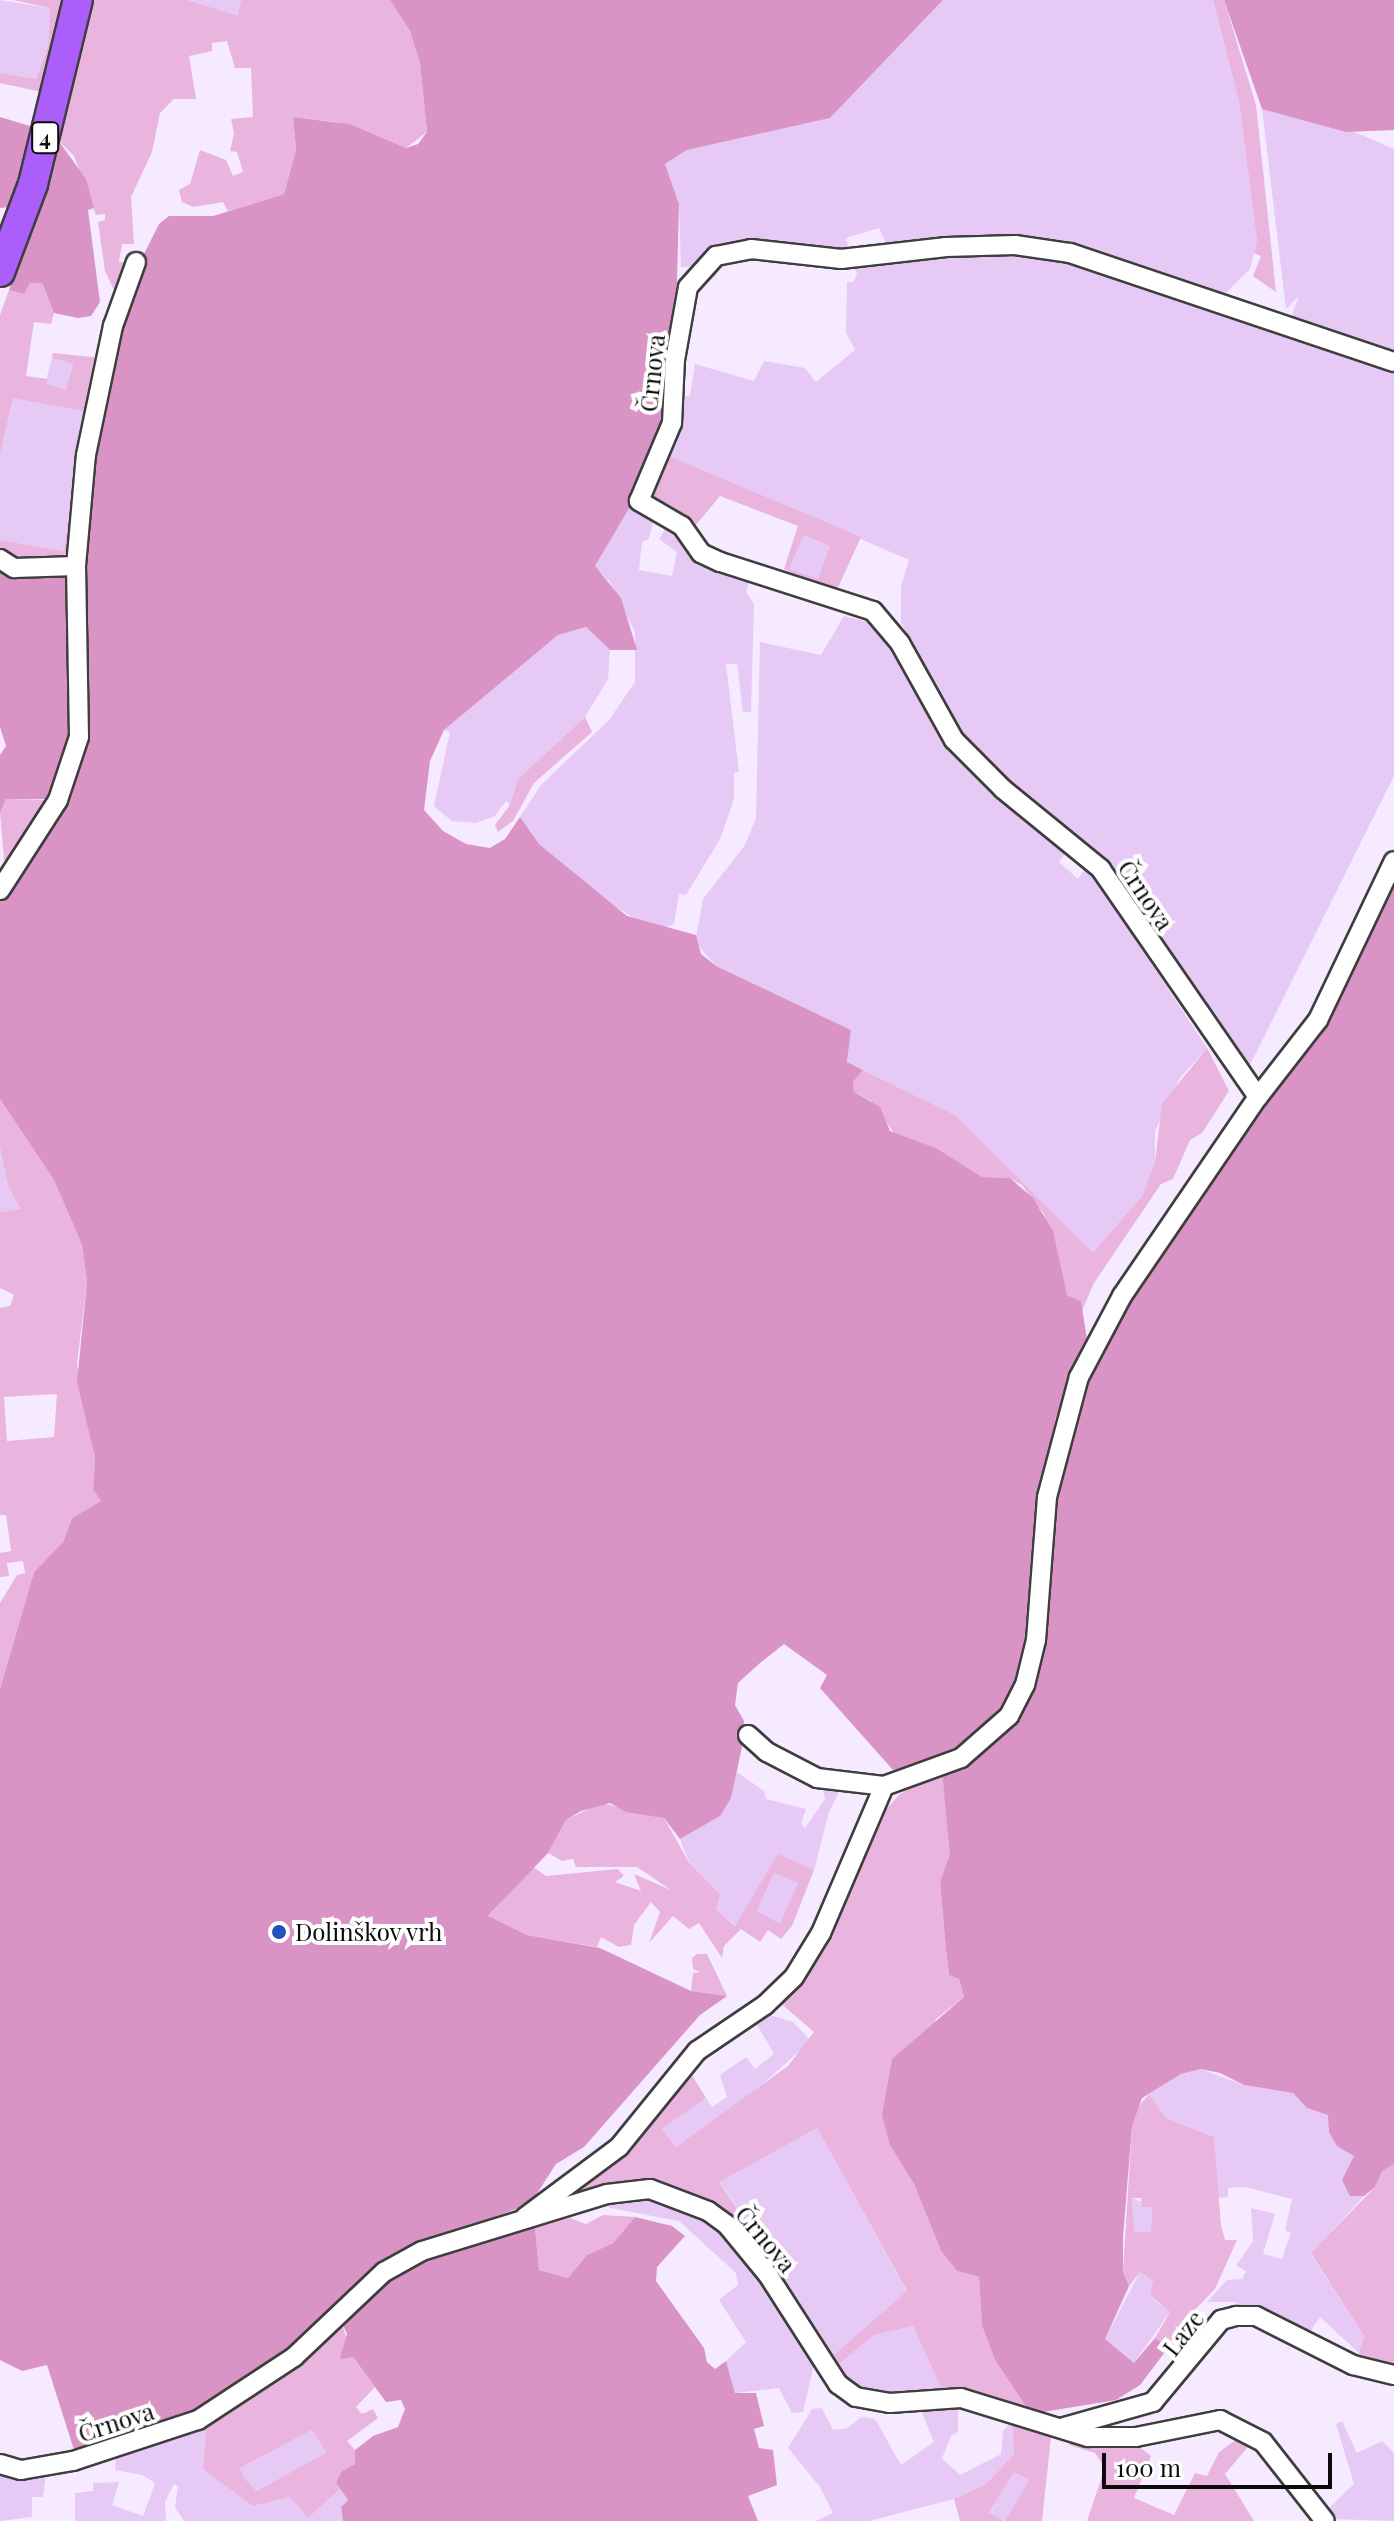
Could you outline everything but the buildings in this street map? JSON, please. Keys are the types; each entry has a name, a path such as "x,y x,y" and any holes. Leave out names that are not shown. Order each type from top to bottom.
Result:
{"main road":[{"name":"4","path":"0,272 33,184 78,0"}],"street":[{"name":"Črnova","path":"1258,1097 1101,869 1003,789 954,740 900,643 873,611 720,562 701,553 682,526 639,501 672,423 675,360 688,287 716,256 751,249 841,259 946,247 1015,245 1070,253 1394,362"},
{"path":"0,890 58,800 76,752 81,691 76,566 86,455 113,326 136,262"},
{"path":"0,559 24,569 76,566"},
{"path":"748,1735 767,1752 817,1778 884,1786 961,1758 1009,1716 1025,1685 1036,1640 1047,1497 1079,1377 1122,1296 1258,1097 1318,1020 1394,861"},
{"path":"525,2217 619,2147 697,2051 765,2005 794,1977 821,1933 884,1786"},
{"name":"Črnova","path":"0,2464 21,2470 73,2461 198,2420 294,2357 397,2264 525,2217 607,2194 650,2189 673,2194 727,2225 768,2275 838,2384 856,2397 890,2403 961,2398 1088,2437 1136,2437 1220,2420 1263,2442 1325,2521"},
{"name":"Laze","path":"1058,2429 1130,2413 1153,2402 1221,2320 1236,2316 1256,2316 1353,2365 1394,2375"}],"shaded area":[{"path":"0,0 50,8 48,46 36,79 0,73"},
{"path":"13,0 67,0 47,93 0,83 0,73 36,79 48,46 50,8"},
{"path":"89,0 187,0 238,16 241,0 390,0 410,31 420,63 427,132 406,148 336,122 293,117 296,150 284,194 228,211 223,202 193,207 182,202 179,190 190,184 200,150 226,160 233,176 243,172 237,152 230,151 234,133 231,119 253,117 251,68 235,68 227,41 212,43 212,51 189,56 196,99 174,99 160,113 152,152 131,197 134,244 122,244 119,262 130,263 117,296 105,271 98,222 105,220 105,214 96,215 74,156 58,140"},
{"path":"187,0 241,0 238,17"},
{"path":"390,0 943,0 830,118 687,150 665,164 679,204 675,360 684,415 595,566 621,598 637,650 610,650 586,627 558,635 444,730 430,761 424,810 443,831 466,844 490,848 505,839 520,817 539,844 627,916 696,935 701,954 716,966 851,1030 847,1062 863,1070 853,1082 854,1092 880,1107 890,1131 938,1149 982,1177 1010,1178 1033,1198 1053,1231 1067,1295 1081,1301 1088,1346 1056,1417 1042,1480 1025,1666 1008,1708 969,1746 941,1759 893,1770 820,1688 827,1675 784,1644 760,1663 738,1683 735,1705 744,1721 742,1747 731,1798 720,1816 680,1839 664,1818 626,1812 610,1803 581,1811 566,1820 548,1853 488,1916 527,1935 600,1948 691,1991 727,1996 700,2015 584,2147 556,2164 536,2195 516,2209 422,2244 299,2347 201,2413 75,2453 47,2365 22,2371 0,2360 0,1689 34,1572 63,1542 72,1518 101,1501 93,1490 95,1457 77,1382 87,1282 82,1245 54,1180 0,1099 0,900 42,839 87,686 85,497 115,341 144,254 159,224 169,216 213,216 284,194 296,150 293,117 349,124 406,148 418,144 427,132 420,63 410,31"},
{"path":"943,0 1213,0 1239,101 1257,241 1250,269 1219,300 1087,252 889,250 879,228 846,238 850,251 810,246 726,253 715,277 701,279 700,266 681,267 679,204 665,164 687,150 830,118"},
{"path":"1213,0 1224,0 1256,105 1276,292 1253,276 1261,256 1254,253 1257,241 1239,101"},
{"path":"1224,0 1394,0 1394,130 1346,132 1262,109"},
{"path":"1262,109 1357,133 1394,149 1394,358 1289,322 1299,296 1286,309"},
{"path":"0,117 37,128 16,206 0,208"},
{"path":"58,140 86,179 94,208 88,210 100,302 91,316 78,318 54,313 42,283 30,283 24,294 9,290"},
{"path":"935,250 1053,252 1394,367 1394,776 1246,1073 1123,893 979,755 947,717 901,622 901,586 909,560 664,454 684,415 683,398 690,395 695,364 754,381 764,361 805,368 816,382 855,350 846,333 847,282 853,282 857,274 854,264"},
{"path":"30,283 42,283 54,313 51,324 34,322 26,376 48,379 46,384 66,390 73,364 52,358 53,353 101,358 70,552 40,564 26,565 0,552 0,540 64,551 83,411 13,398 0,455 0,315 9,290 24,294"},
{"path":"52,358 73,364 66,391 45,384"},
{"path":"13,398 84,411 64,551 0,540 0,455"},
{"path":"664,454 861,537 836,592 784,569 798,526 720,496 695,526 655,508 649,497","holes":["804,535 830,546 818,579 789,569"]},
{"path":"628,506 654,519 649,539 642,542 639,570 672,576 677,552 659,539 669,522 751,576 746,592 754,604 751,712 743,712 737,664 726,664 739,772 734,773 734,799 720,839 686,895 679,894 674,924 664,928 642,923 610,903 539,844 520,817 541,785 609,720 635,682 635,632 610,582 595,567"},
{"path":"804,535 831,546 818,580 789,569"},
{"path":"0,564 32,579 60,574 70,580 74,735 52,799 6,799 0,813 0,755 6,746 0,727"},
{"path":"844,616 876,624 890,639 949,741 1069,847 1059,862 1078,879 1087,866 1207,1048 1180,1078 1155,1131 1155,1162 1142,1196 1093,1254 955,1115 847,1062 851,1030 716,966 695,942 703,899 745,845 756,818 760,642 821,655"},
{"path":"586,627 610,650 608,679 585,717 518,779 510,805 506,801 495,816 476,823 452,821 434,806 450,732 444,730 558,635"},
{"path":"585,717 592,732 534,783 513,821 498,832 495,825 510,805 518,779"},
{"path":"6,799 52,800 5,870 0,813"},
{"path":"1394,884 1394,2164 1382,2171 1375,2187 1364,2196 1350,2196 1342,2180 1354,2156 1337,2146 1329,2132 1328,2115 1307,2108 1293,2093 1244,2085 1220,2073 1201,2069 1181,2074 1142,2098 1132,2126 1123,2237 1123,2272 1129,2286 1105,2339 1134,2363 1155,2338 1168,2348 1140,2385 1116,2400 1031,2414 995,2360 982,2326 979,2277 957,2271 941,2251 914,2184 890,2145 882,2115 892,2059 964,1997 959,1979 949,1975 946,1950 940,1882 950,1854 942,1771 990,1746 1013,1721 1045,1634 1050,1516 1084,1384 1127,1303 1343,990"},
{"path":"1207,1048 1229,1091 1202,1133 1190,1140 1173,1179 1161,1184 1094,1283 1081,1313 1081,1301 1067,1295 1044,1214 1022,1185 1010,1178 982,1177 938,1149 897,1137 871,1101 854,1092 853,1082 863,1070 955,1115 1093,1253 1142,1196 1155,1162 1162,1104"},
{"path":"0,1099 54,1180 82,1245 87,1282 77,1364 95,1457 93,1490 101,1501 72,1518 63,1542 34,1572 0,1689 0,1603 17,1575 25,1573 23,1561 7,1563 9,1576 0,1577 0,1553 11,1551 6,1515 0,1515 0,1308 10,1306 14,1295 0,1288 0,1212 20,1209 8,1186 0,1148","holes":["57,1394 54,1437 7,1441 4,1397"]},
{"path":"0,1148 8,1186 20,1210 0,1212"},
{"path":"942,1771 951,1854 940,1882 946,1950 949,1975 959,1979 964,1997 936,2019 890,2145 914,2184 941,2251 957,2271 979,2277 982,2326 995,2360 1031,2414 944,2394 913,2326 874,2335 833,2369 719,2211 695,2195 661,2183 625,2183 556,2202 687,2067 706,2098 662,2129 676,2147 788,2066 814,2032 778,2001 870,1827 900,1794","holes":["817,2128 907,2291 833,2356 719,2182"]},
{"path":"737,1772 764,1791 766,1799 806,1809 801,1824 805,1828 825,1799 821,1781 846,1778 829,1812 814,1870 778,1855 736,1926 716,1909 719,1893 688,1860 680,1839 720,1816"},
{"path":"601,1803 664,1818 688,1861 720,1894 716,1909 735,1926 778,1854 814,1870 792,1926 781,1939 768,1930 760,1942 741,1929 724,1946 722,1958 699,1923 689,1929 673,1916 649,1943 660,1912 651,1902 634,1925 631,1945 619,1947 601,1937 597,1947 527,1935 488,1917 533,1867 546,1876 618,1869 624,1876 615,1882 641,1891 634,1874 671,1890 637,1867 576,1867 573,1859 562,1861 548,1853 566,1820","holes":["774,1873 798,1883 780,1924 757,1911"]},
{"path":"774,1873 799,1883 780,1925 757,1911"},
{"path":"697,1954 707,1954 727,1996 691,1991 693,1973 700,1972 693,1969 692,1958"},
{"path":"770,2015 793,2022 809,2039 805,2046 739,2105 676,2147 662,2129 706,2098 712,2107 727,2097 720,2075 746,2057 755,2069 774,2054 756,2023"},
{"path":"1201,2069 1244,2085 1293,2093 1307,2108 1329,2115 1329,2132 1354,2156 1350,2196 1364,2196 1311,2254 1364,2336 1359,2353 1320,2317 1305,2339 1235,2302 1207,2302 1227,2280 1242,2279 1246,2271 1236,2266 1253,2241 1251,2208 1275,2214 1263,2254 1282,2259 1291,2232 1285,2231 1292,2199 1245,2187 1228,2188 1228,2197 1217,2198 1214,2137 1166,2118 1149,2094 1181,2074"},
{"path":"1149,2094 1166,2118 1214,2137 1221,2226 1225,2240 1237,2240 1215,2289 1180,2325 1168,2348 1155,2338 1170,2312 1150,2295 1153,2281 1140,2272 1129,2286 1123,2272 1135,2111","holes":["1132,2198 1141,2198 1142,2207 1152,2207 1151,2232 1134,2232"]},
{"path":"817,2128 907,2292 833,2357 719,2181"},
{"path":"1394,2164 1394,2371 1364,2363 1359,2353 1364,2336 1311,2253 1375,2187 1381,2171"},
{"path":"649,2196 695,2211 722,2231 747,2259 815,2360 803,2412 792,2413 779,2388 735,2393 726,2361 746,2342 719,2300 738,2285 736,2273 679,2221 610,2208 607,2201"},
{"path":"1132,2198 1152,2206 1151,2232 1133,2232"},
{"path":"603,2215 635,2217 613,2243 587,2255 568,2278 539,2270 535,2228 570,2218 586,2224"},
{"path":"635,2217 672,2226 685,2236 657,2267 656,2281 704,2348 707,2362 715,2369 726,2361 735,2393 756,2393 764,2426 754,2429 759,2448 773,2450 777,2485 748,2496 758,2521 343,2521 341,2507 348,2500 336,2483 342,2471 355,2464 355,2450 373,2436 398,2427 405,2409 401,2400 386,2402 353,2357 340,2359 347,2334 341,2321 407,2266 477,2238 535,2228 539,2270 568,2278 587,2255 613,2243"},
{"path":"1140,2272 1153,2281 1150,2296 1170,2312 1134,2363 1105,2339"},
{"path":"341,2321 352,2356 375,2387 356,2407 362,2414 373,2409 378,2418 347,2441 355,2450 355,2464 336,2483 340,2489 308,2518 290,2497 253,2506 203,2469 207,2421","holes":["312,2430 326,2453 256,2491 244,2478 240,2468"]},
{"path":"913,2326 944,2394 910,2398 858,2390 833,2369 874,2335"},
{"path":"958,2405 958,2432 951,2436 942,2458 960,2475 1001,2454 1003,2431 1012,2421 1014,2454 986,2484 954,2499 869,2521 816,2521 833,2513 820,2487 788,2448 812,2409 822,2408 833,2430 848,2428 861,2417 875,2419 901,2465 934,2442 921,2411"},
{"path":"207,2421 253,2506 290,2497 308,2518 340,2489 348,2500 341,2507 343,2521 184,2521 175,2507 178,2486 174,2484 165,2502 166,2521 75,2521 75,2493 93,2491 93,2483 119,2482 112,2505 143,2516 155,2483 142,2475 115,2470 116,2458"},
{"path":"1012,2421 1051,2437 1042,2521 1005,2521 1029,2480 1014,2472 989,2513 1004,2521 960,2521 954,2499 986,2484 1014,2454"},
{"path":"1342,2421 1357,2453 1382,2441 1394,2453 1394,2521 1332,2519 1328,2509 1354,2484 1336,2424"},
{"path":"312,2430 326,2454 255,2491 240,2468"},
{"path":"1240,2437 1251,2443 1225,2474 1254,2521 1087,2521 1105,2468 1095,2453 1069,2445 1070,2439 1131,2443 1142,2449 1151,2456 1134,2498 1174,2515 1195,2473 1207,2476 1219,2452"},
{"path":"1014,2471 1029,2480 1005,2521 989,2514"},
{"path":"0,2473 46,2474 43,2497 32,2497 32,2517 0,2521"}],"place":[{"name":"Dolinškov vrh","path":"279,1932"}]}
